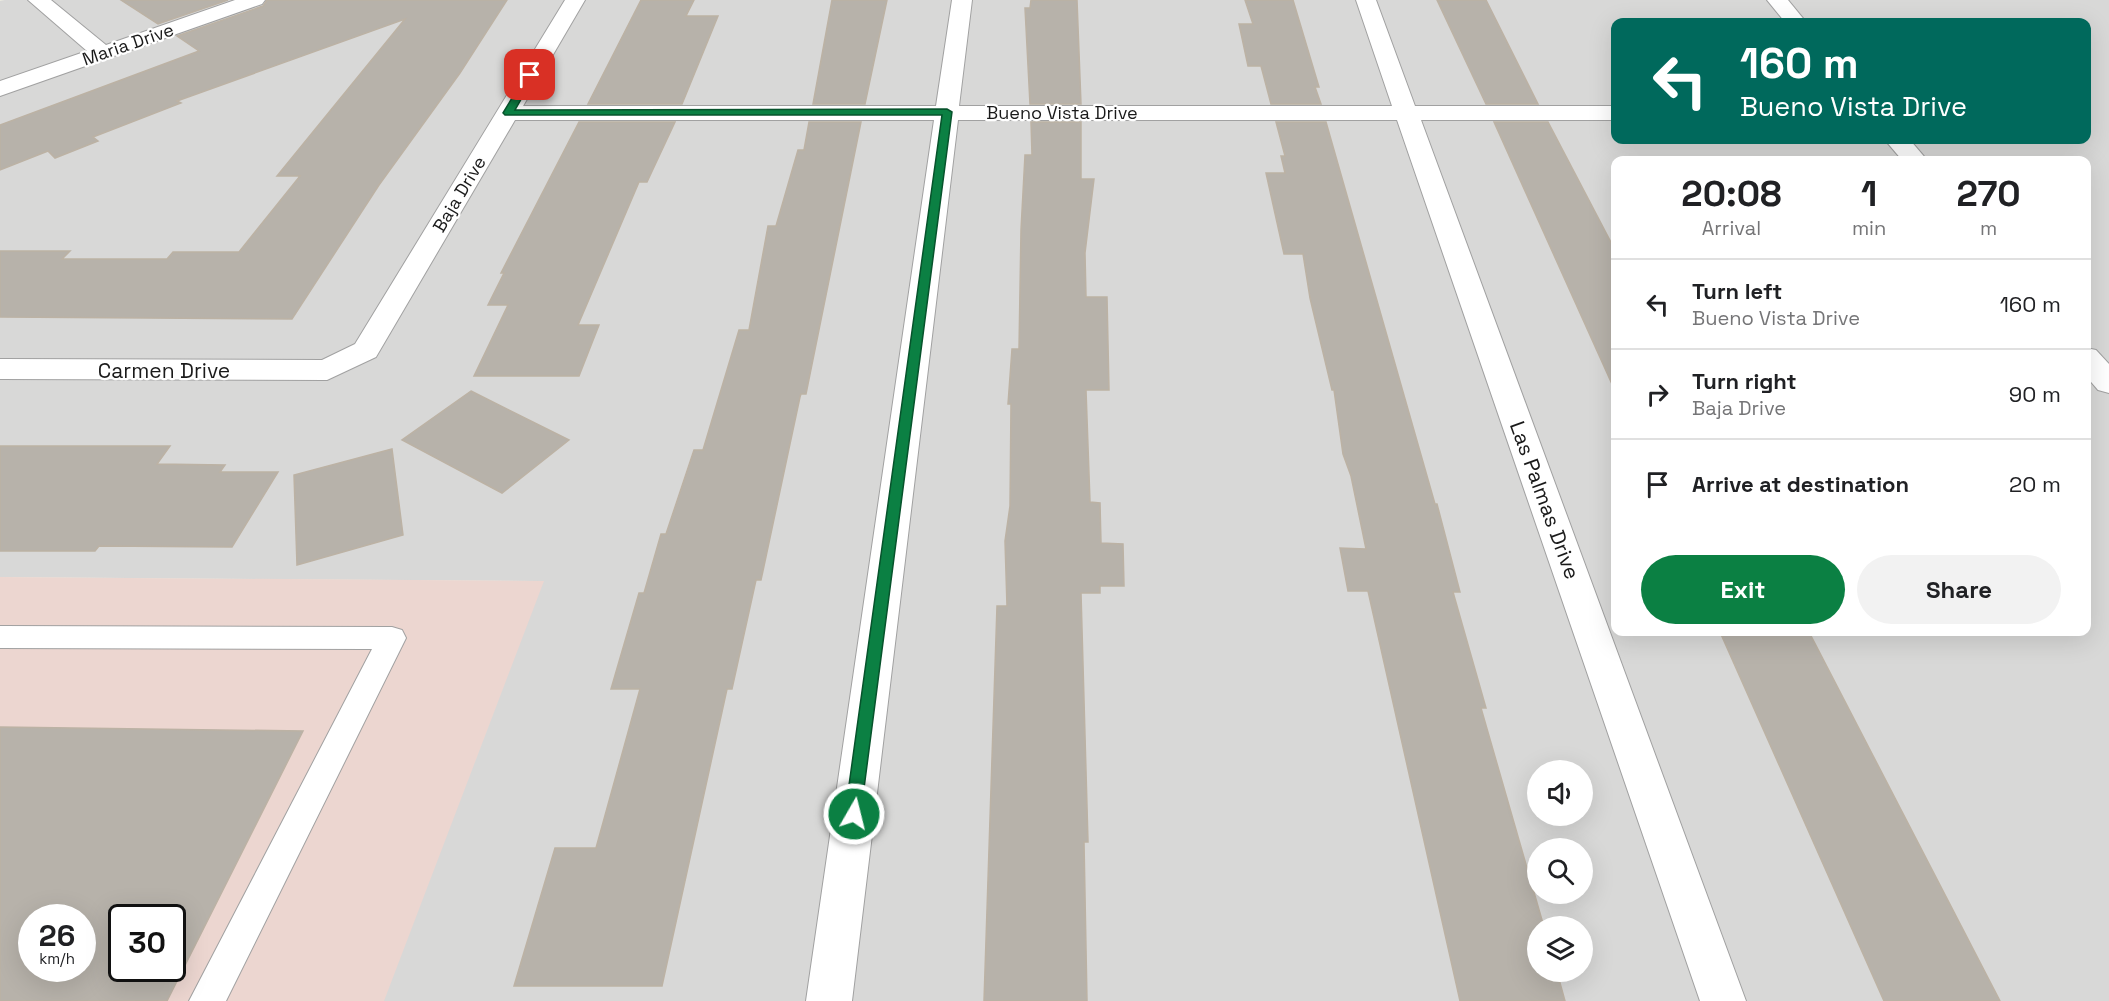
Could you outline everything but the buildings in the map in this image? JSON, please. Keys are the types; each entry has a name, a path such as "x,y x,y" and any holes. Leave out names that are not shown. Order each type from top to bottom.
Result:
{"street":[{"path":"38,0 103,53"},
{"name":"Maria Drive","path":"0,89 255,0"},
{"name":"Baja Drive","path":"327,370 366,350 575,0"},
{"path":"829,1001 962,0"},
{"name":"Las Palmas Drive","path":"1366,0 1724,1001"},
{"path":"1777,0 1793,18"},
{"name":"Bueno Vista Drive","path":"508,113 1611,113"},
{"path":"1901,144 1911,156"},
{"path":"2091,363 2109,383"},
{"name":"Carmen Drive","path":"0,369 327,370"}],"lane":[{"path":"0,637 392,638 207,1001"}],"shaded area":[{"path":"2109,0 2109,1001 378,1001 537,581 0,577 0,1"},
{"path":"0,577 544,581 384,1001 0,1001"}],"route":[{"path":"530,75 508,113 947,112 854,814"}]}
